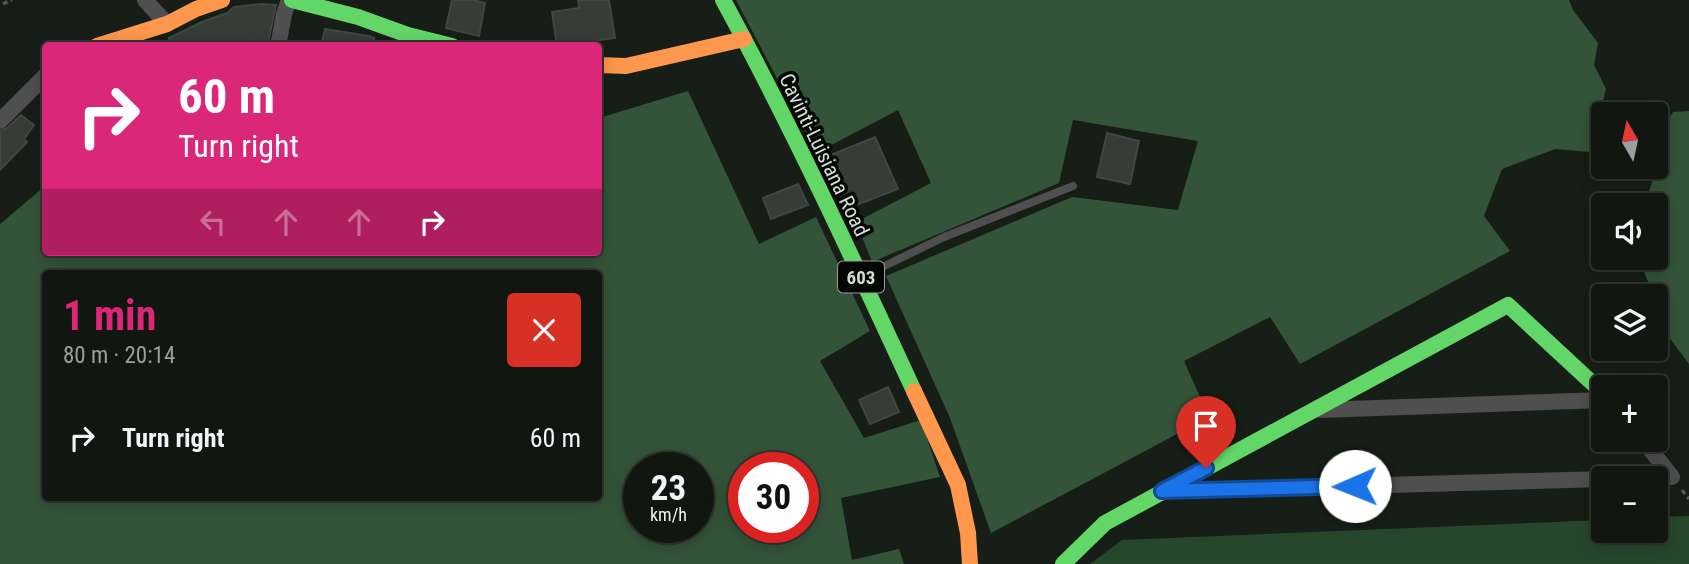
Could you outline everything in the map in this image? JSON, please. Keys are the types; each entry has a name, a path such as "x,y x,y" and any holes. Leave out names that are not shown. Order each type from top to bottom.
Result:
{"street":[{"path":"145,0 167,24"},
{"path":"110,42 167,24 196,9 222,0"},
{"path":"279,42 284,14 290,0 358,17 436,42"},
{"name":"Cavinti-Luisiana Road","path":"723,0 861,278 958,485 968,533 970,564"},
{"path":"602,65 626,66 744,39"},
{"path":"0,121 42,79"},
{"path":"1063,564 1105,523 1508,304 1591,382"},
{"path":"1316,410 1591,400"},
{"path":"1652,452 1663,466"},
{"path":"1162,491 1591,479"}],"lane":[{"path":"861,278 944,237 1073,186"}],"path":[{"path":"3,4 12,0"}],"green space":[{"path":"736,0 1569,0 1573,10 1598,43 1594,65 1606,89 1603,102 1591,102 1590,152 1555,149 1502,169 1484,216 1510,251 1300,364 1270,317 1184,361 1209,417 991,533 950,418 886,276 1072,197 1178,210 1198,141 1073,120 1059,183 872,262 856,222 931,183 898,110 816,153"},
{"path":"688,91 759,244 816,217 870,331 820,361 864,438 921,420 940,477 841,498 852,560 899,549 904,564 0,564 0,224 42,189 42,256 602,256 602,117"},
{"path":"1689,111 1689,364 1668,336 1668,284 1649,284 1643,270 1668,270 1668,193 1649,193 1652,179 1668,179 1668,121 1673,112"},
{"path":"1689,516 1689,564 1090,564 1122,540 1591,520 1591,543 1668,543 1668,517"}],"building":[{"path":"452,0 485,3 479,36 446,28"},
{"path":"578,0 609,0 615,38 556,42 552,12 579,8"},
{"path":"276,5 268,42 168,42 169,38 227,13 234,7"},
{"path":"325,29 374,38 374,42 322,42"},
{"path":"21,115 34,125 24,139 27,142 0,170 0,131"},
{"path":"1107,133 1139,141 1130,184 1097,177"},
{"path":"875,137 898,189 846,209 828,156"},
{"path":"798,184 808,205 771,219 763,198"},
{"path":"888,387 899,412 870,424 859,400"}],"traffic: fast":[{"path":"292,0 358,17 436,42"},
{"path":"723,0 798,145 914,391"},
{"path":"1063,564 1105,523 1508,305 1591,382"}],"traffic: slow":[{"path":"110,42 167,24 196,9 222,0"},
{"path":"602,65 626,66 744,39"},
{"path":"914,391 958,485 968,533 970,564"}],"route":[{"path":"1206,468 1162,491 1355,486"}]}
